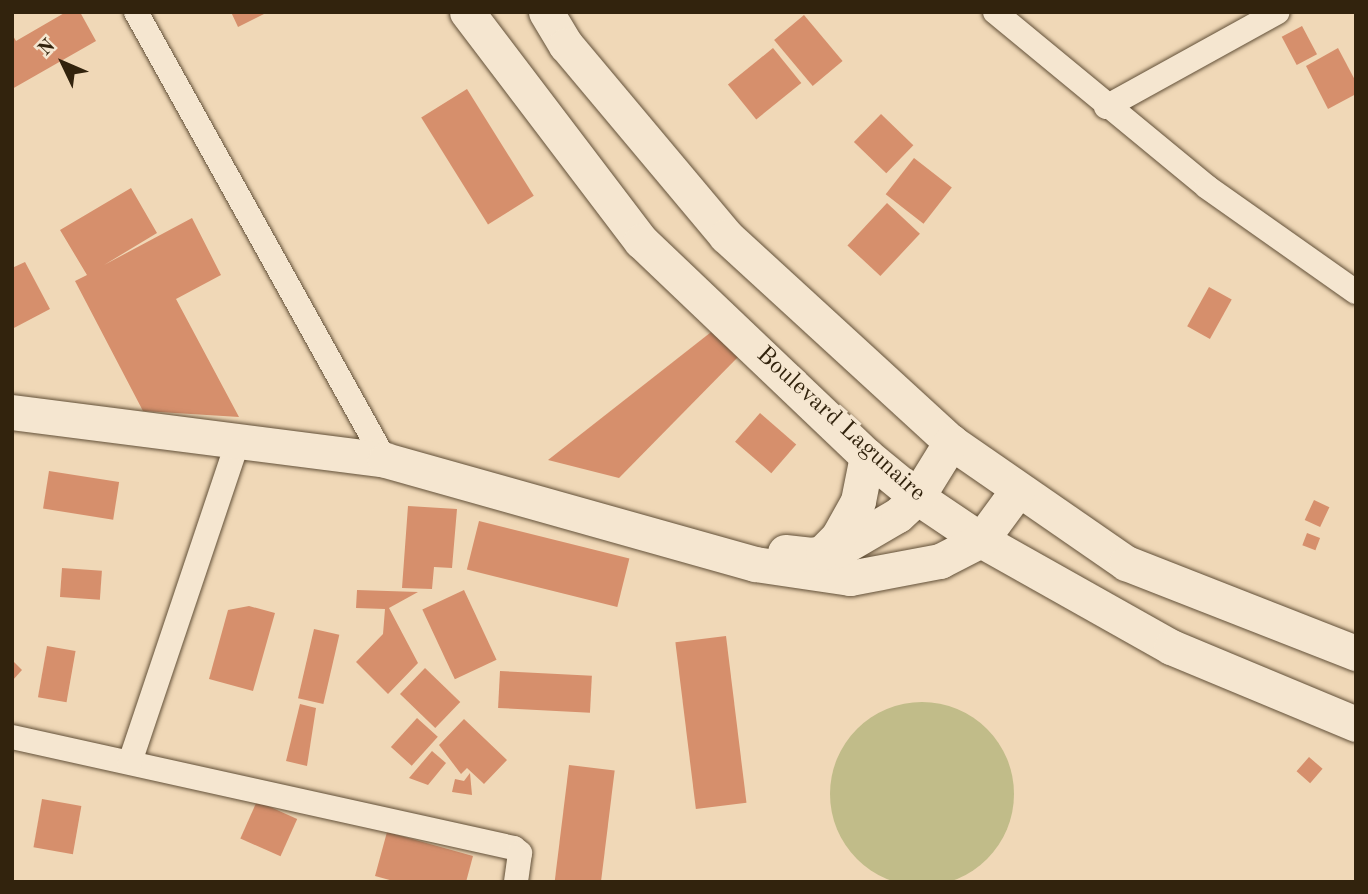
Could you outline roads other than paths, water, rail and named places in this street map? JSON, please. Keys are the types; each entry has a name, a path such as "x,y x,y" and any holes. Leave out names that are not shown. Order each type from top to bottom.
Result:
{"main road":[{"name":"Boulevard Lagunaire","path":"467,12 641,241 867,456 917,496 981,540 1171,647 1356,724"},
{"path":"546,12 566,45 726,236 951,442 1017,491 1126,563 1356,653"},
{"path":"12,412 237,444 385,460 755,564 850,578 940,561 981,540 1017,491"},
{"path":"660,536 822,552 838,550 898,515 917,496 951,442"},
{"path":"822,552 838,537 858,501 867,456"}],"street":[{"path":"136,12 385,460"},
{"path":"995,12 1106,107 1287,247 1356,292"},
{"path":"1106,107 1278,12"},
{"path":"131,762 237,444"},
{"path":"12,737 514,848 520,853 516,882"}]}
